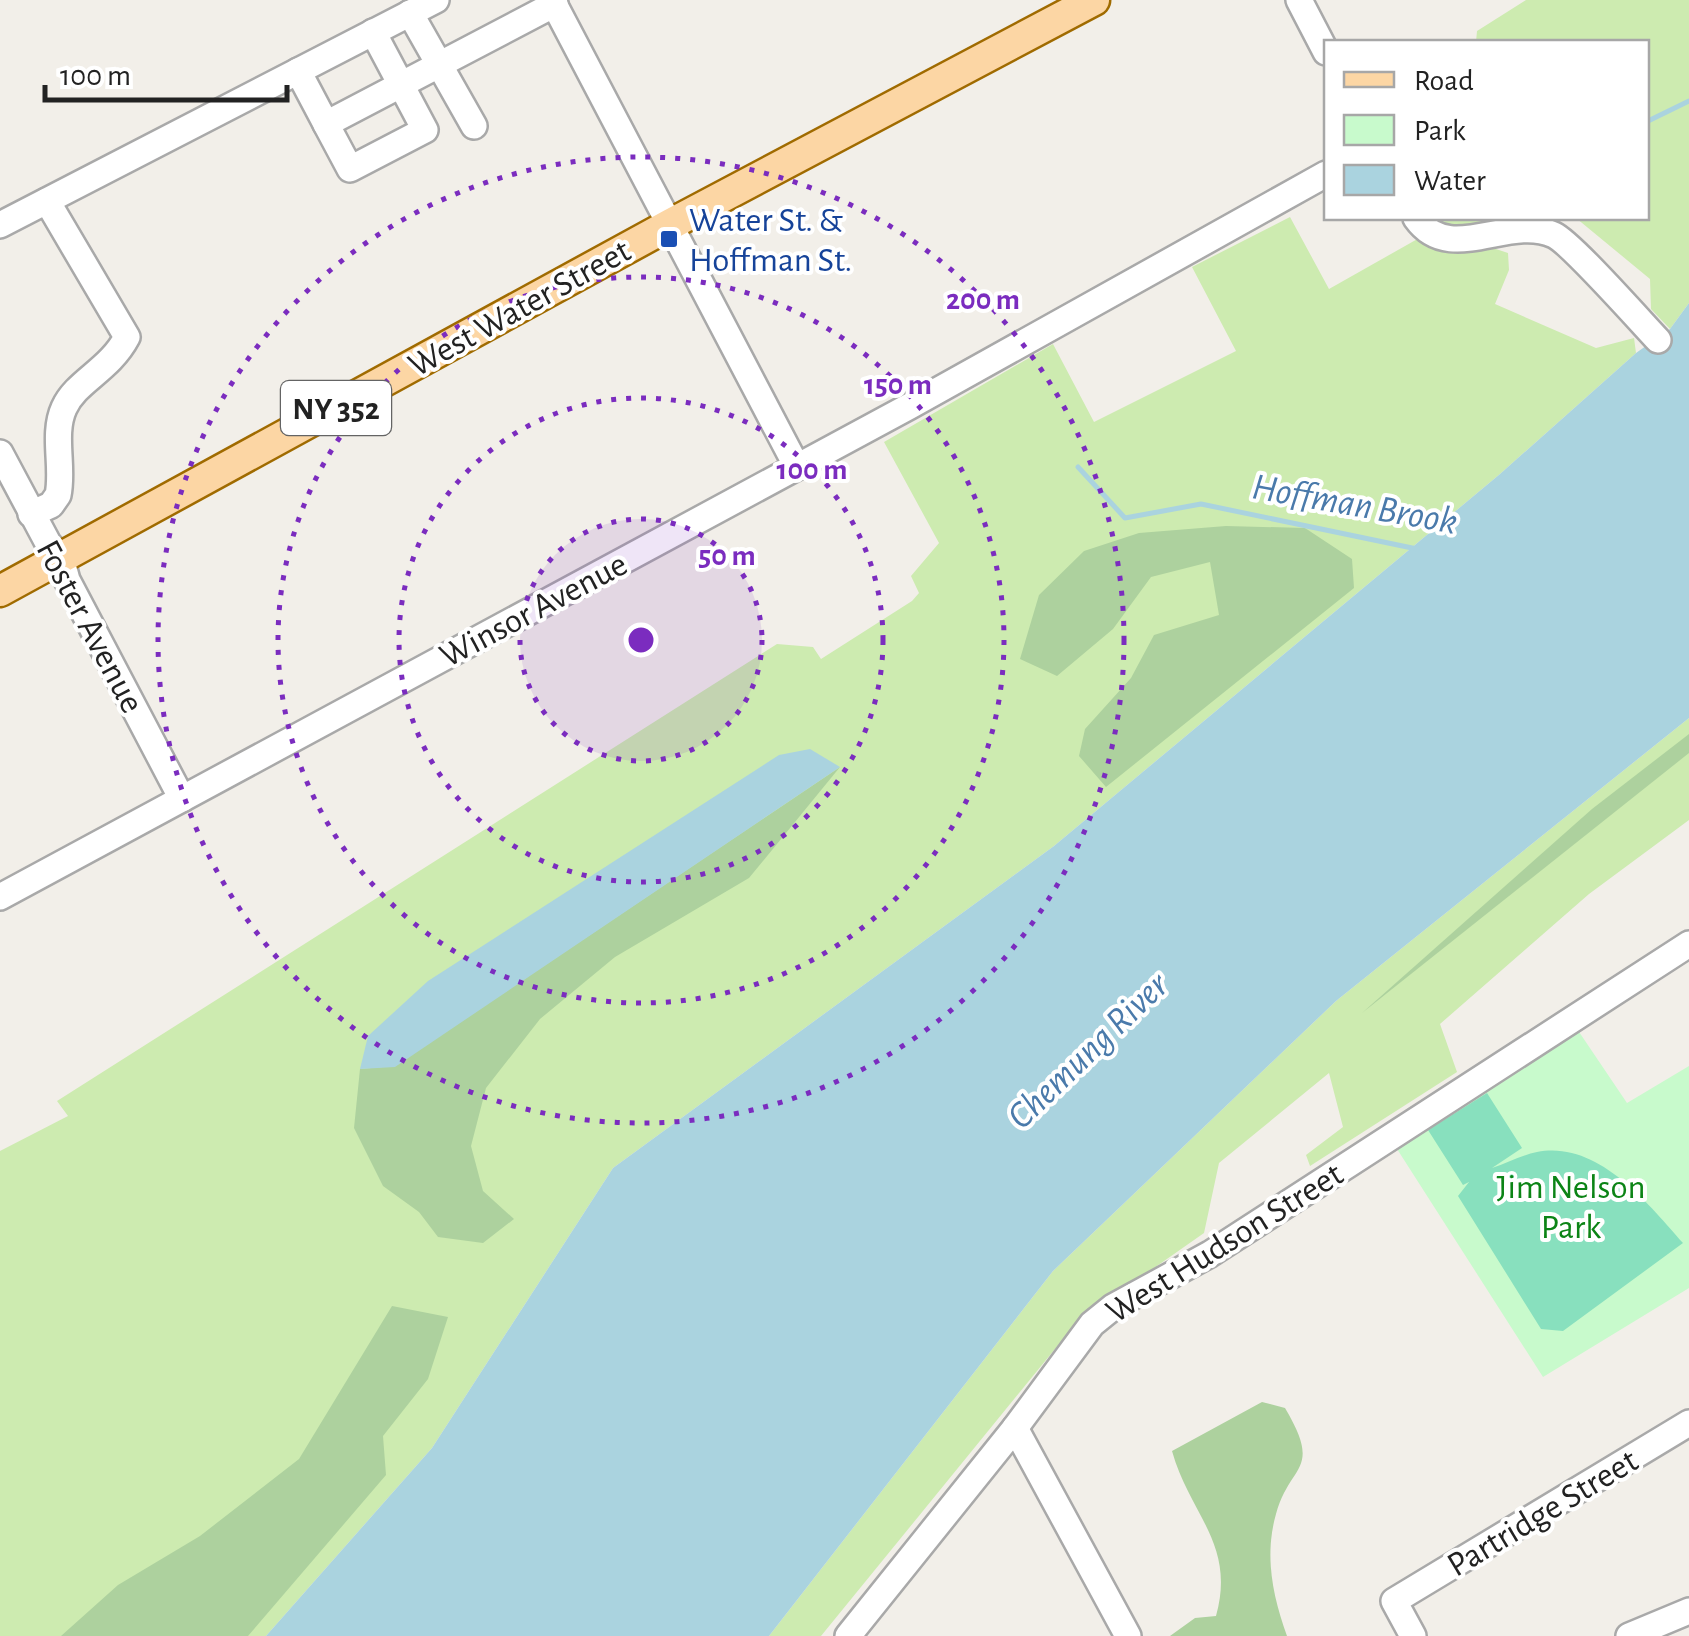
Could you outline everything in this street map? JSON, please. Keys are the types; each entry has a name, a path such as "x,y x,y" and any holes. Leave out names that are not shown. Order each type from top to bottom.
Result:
{"main road":[{"name":"West Water Street","path":"0,591 671,224 1094,0"}],"street":[{"path":"0,226 436,0"},
{"path":"1299,0 1324,48"},
{"path":"326,124 554,2 797,466"},
{"path":"410,14 474,126"},
{"path":"298,72 350,169 425,130 373,32"},
{"name":"Winsor Avenue","path":"0,897 797,466 1324,175"},
{"path":"31,514 51,505 58,496 63,410 74,392 114,361 126,337 47,201"},
{"path":"1417,220 1427,233 1457,241 1520,230 1555,235 1658,340"},
{"name":"Foster Avenue","path":"0,453 31,514 62,558 67,580 182,799"},
{"name":"West Hudson Street","path":"852,1634 1015,1428 1077,1340 1113,1307 1210,1254 1689,944"},
{"name":"Partridge Street","path":"1413,1636 1394,1601 1689,1423"},
{"path":"1015,1428 1128,1636"},
{"path":"1630,1636 1689,1611"}],"green space":[{"path":"1526,0 1689,0 1689,303 1670,329 1651,309 1650,279 1578,220 1649,220 1649,40 1476,40 1477,31"},
{"path":"1290,217 1329,289 1421,237 1487,246 1508,253 1509,270 1495,304 1596,348 1634,338 1636,353 1500,474 1054,846 613,1168 432,1448 266,1636 0,1636 0,1151 68,1116 57,1101 777,644 813,647 821,659 912,601 919,593 911,576 939,543 884,442 1053,344 1094,422 1236,351 1192,267"},
{"path":"1439,220 1524,220 1457,235"},
{"path":"1226,526 1305,528 1352,559 1354,588 1106,787 1079,756 1085,729 1131,678 1154,635 1219,615 1210,562 1151,577 1113,629 1057,676 1020,659 1039,595 1084,551 1139,533"},
{"path":"1689,718 1689,820 1589,894 1440,1024 1457,1072 1310,1166 1306,1155 1343,1127 1329,1073 1219,1163 1204,1233 1077,1322 821,1636 769,1636 1053,1271 1336,1001"},
{"path":"1689,734 1689,753 1362,1013 1592,809"},
{"path":"840,767 749,878 615,957 540,1019 486,1088 471,1146 483,1191 514,1219 483,1243 438,1237 419,1212 383,1186 354,1128 360,1069 395,1066"},
{"name":"Jim Nelson Park","path":"1571,1020 1627,1103 1689,1066 1689,1288 1543,1377 1390,1138"},
{"path":"1487,1093 1522,1148 1492,1168 1537,1152 1580,1155 1637,1193 1683,1243 1563,1331 1541,1329 1458,1196 1469,1182 1463,1185 1428,1130"},
{"path":"392,1306 448,1317 428,1379 383,1436 386,1475 248,1636 61,1636 118,1585 200,1536 299,1459"},
{"path":"1262,1402 1285,1408 1302,1444 1300,1466 1282,1497 1272,1530 1274,1591 1287,1636 1170,1636 1195,1618 1216,1616 1221,1591 1216,1549 1172,1451"}],"water":[{"name":"Chemung River","path":"1689,303 1689,718 1336,1001 1053,1271 769,1636 266,1636 432,1448 613,1168 1054,846 1500,474 1636,353 1670,329"},
{"path":"810,749 840,767 395,1067 360,1069 368,1036 428,981 779,755"}],"waterway":[{"path":"1649,121 1689,101"},
{"name":"Hoffman Brook","path":"1078,467 1125,518 1201,504 1417,549"}],"place":[{"name":"Water St. & Hoffman St.","path":"669,239"}]}
